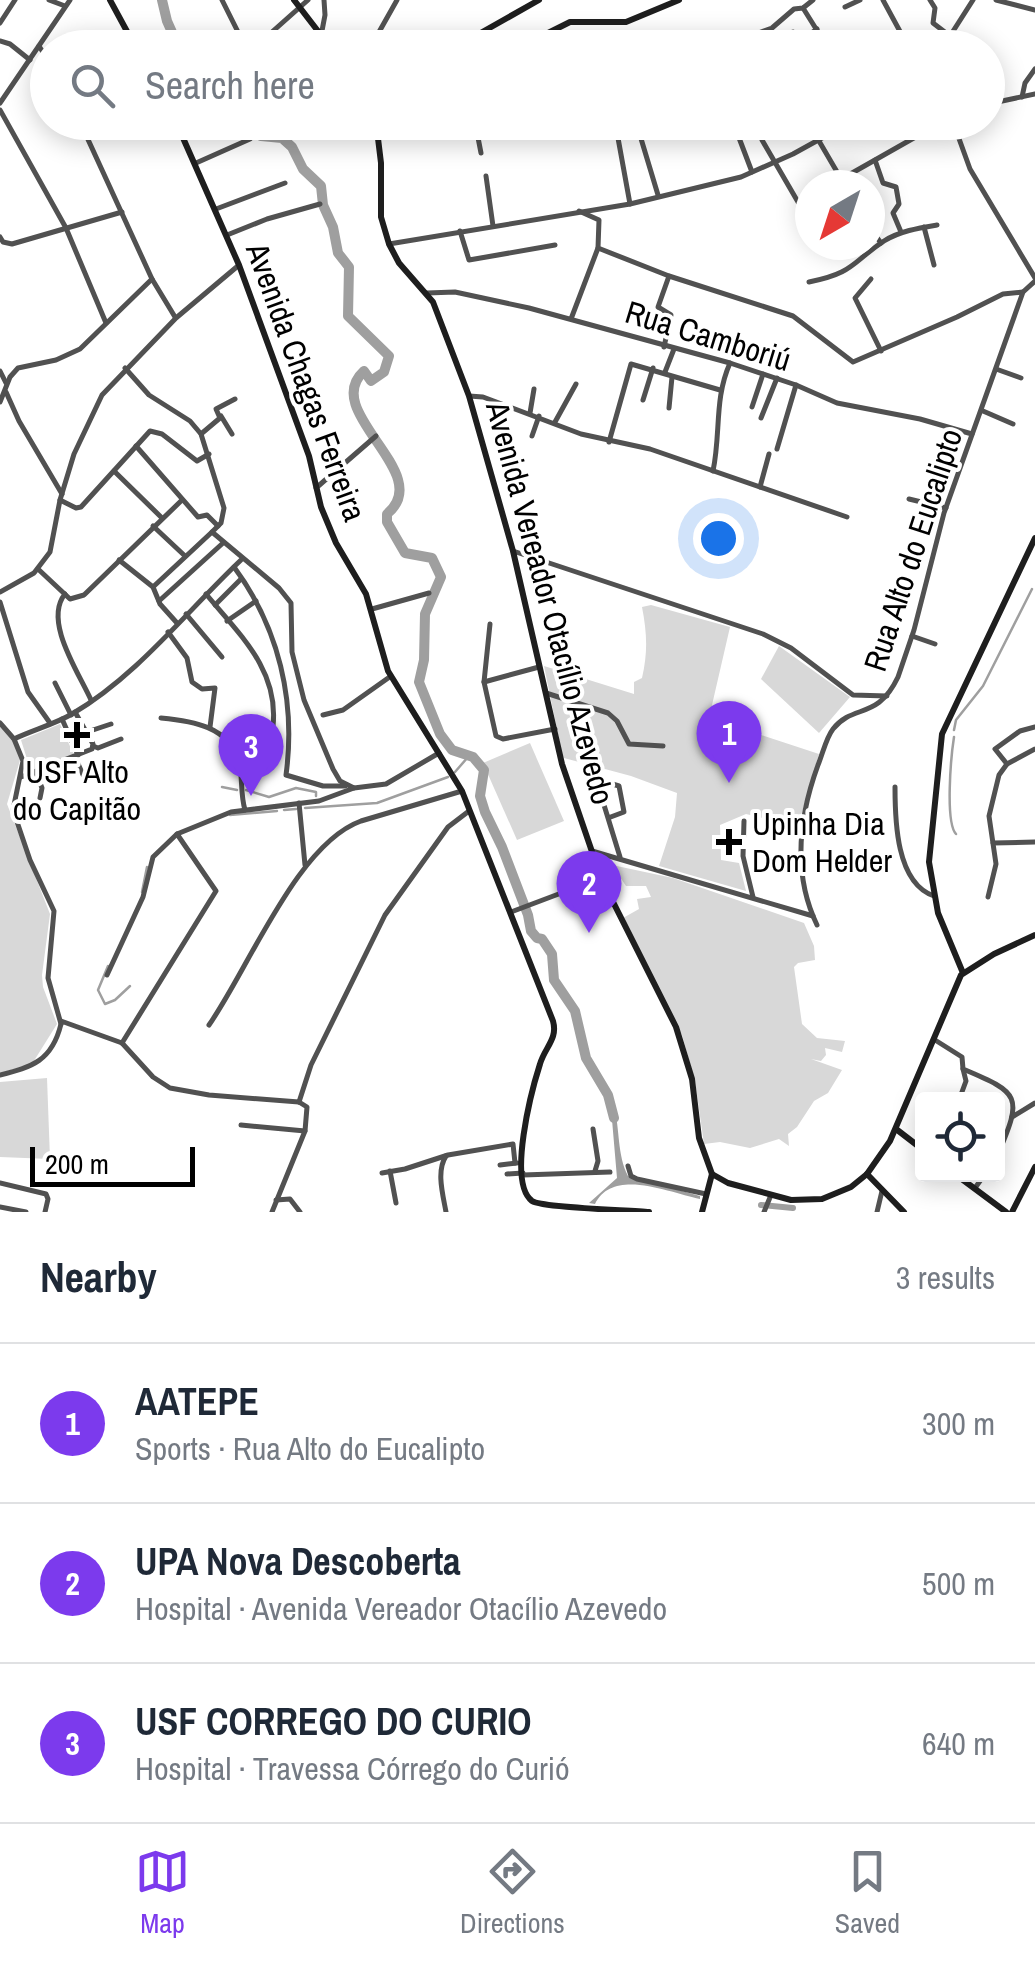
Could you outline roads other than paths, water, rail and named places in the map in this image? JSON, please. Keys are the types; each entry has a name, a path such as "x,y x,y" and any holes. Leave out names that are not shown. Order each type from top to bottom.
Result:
{"main road":[{"path":"110,0 126,30"},
{"path":"486,30 540,0"},
{"path":"554,30 570,22 626,22 680,0"},
{"path":"297,4 316,30"},
{"name":"Avenida Chagas Ferreira","path":"185,140 240,265 336,543 373,609 391,676 462,791 513,911 556,1031 540,1064 518,1163 531,1200"},
{"name":"Avenida Vereador Otacílio Azevedo","path":"378,140 381,217 389,244 440,317 470,396 513,551 562,764 601,878 676,1027 692,1080 699,1138 712,1174"},
{"path":"963,974 934,896 929,853 944,730 1035,538"},
{"path":"702,1212 712,1174 728,1183 802,1201 822,1199 868,1174 896,1128 963,974 994,954 1035,936"},
{"path":"896,1128 915,1144"},
{"path":"966,1182 1009,1212 1035,1167"},
{"path":"868,1174 904,1212"},
{"path":"531,1200 543,1208 590,1206 649,1212"}],"street":[{"path":"0,23 15,0"},
{"path":"49,0 68,3 50,30"},
{"path":"222,0 237,30"},
{"path":"272,30 297,4 308,0"},
{"path":"322,30 324,0"},
{"path":"380,30 397,0"},
{"path":"767,30 813,0"},
{"path":"845,7 860,0"},
{"path":"883,0 899,30"},
{"path":"930,0 935,8 933,23 941,30"},
{"path":"956,30 973,0"},
{"path":"996,0 1035,10"},
{"path":"803,8 817,29"},
{"path":"0,41 30,60 0,106 66,228 106,323"},
{"path":"1022,97 1024,83 1035,70"},
{"path":"1005,100 1035,94"},
{"path":"88,140 152,280 176,318"},
{"path":"196,162 248,140"},
{"path":"478,140 481,153"},
{"path":"618,140 630,204"},
{"path":"641,140 658,195"},
{"path":"740,140 752,172"},
{"path":"762,140 795,197"},
{"path":"389,244 630,204 718,185 821,140"},
{"path":"857,170 909,140"},
{"path":"598,248 669,276 780,310 805,323 854,362 1002,294 1022,292 1035,280 970,169 960,140"},
{"path":"818,142 836,170"},
{"path":"874,160 884,183 896,187 899,204 893,212 901,232"},
{"path":"486,176 493,226"},
{"path":"216,209 285,182"},
{"path":"228,234 320,204"},
{"path":"570,319 598,248 599,220 579,211"},
{"path":"0,237 5,243 122,212"},
{"path":"885,241 901,232 938,225"},
{"path":"924,227 934,265"},
{"path":"460,232 469,260 554,245"},
{"path":"809,282 844,273 860,260"},
{"path":"0,592 38,569 52,543 61,497 102,395 176,318 240,265"},
{"path":"664,346 671,315 658,306 669,276"},
{"path":"872,279 855,298 880,352"},
{"path":"0,402 18,368 63,358 80,349 152,280"},
{"name":"Rua Alto do Eucalipto","path":"818,925 802,874 800,842 811,785 830,732 837,724 889,697 912,636 946,508 1022,292"},
{"name":"Rua Camboriú","path":"427,294 472,295 570,319 730,363 837,403 972,434"},
{"path":"665,372 674,349"},
{"path":"713,471 721,416 720,390 730,363"},
{"path":"610,442 630,365 720,390"},
{"path":"125,368 149,395 190,420 201,434 224,508 223,518 215,529 153,588"},
{"path":"642,400 652,368"},
{"path":"996,369 1021,378"},
{"path":"0,372 19,422 61,497 79,508 148,432 162,434 197,461 208,454"},
{"path":"752,407 763,374"},
{"path":"669,408 672,378"},
{"path":"761,418 777,378"},
{"path":"554,422 576,384"},
{"path":"777,448 796,385"},
{"path":"530,413 534,389"},
{"path":"470,396 483,397 610,442 650,450 846,517"},
{"path":"232,434 216,409 235,399"},
{"path":"983,410 1013,424"},
{"path":"201,434 221,416"},
{"path":"532,436 539,416"},
{"path":"316,488 376,436"},
{"path":"136,446 198,517 206,515 223,543 280,588 292,603 292,652 304,700 333,769 345,786"},
{"path":"760,487 769,454"},
{"path":"114,472 162,518"},
{"path":"908,499 946,508"},
{"path":"38,569 71,600 91,591 182,500"},
{"path":"154,526 185,556"},
{"path":"160,602 223,543"},
{"path":"513,551 764,634 791,648 853,695 889,697"},
{"path":"118,560 153,588 177,623"},
{"path":"14,739 73,714 91,700 136,664 242,560"},
{"path":"234,567 272,636 286,692 290,748 286,775 306,783 354,788"},
{"path":"215,605 242,578"},
{"path":"373,609 429,593"},
{"path":"65,594 58,604 58,620 91,700"},
{"path":"206,594 265,669 275,707 273,726"},
{"path":"227,621 256,601"},
{"path":"0,602 28,692 50,723"},
{"path":"186,614 222,657"},
{"path":"490,624 484,682 493,726 500,739 556,729"},
{"path":"168,632 184,650 192,682 202,688 215,688 210,727"},
{"path":"912,636 935,644"},
{"path":"484,682 540,667"},
{"path":"324,715 343,710 391,676"},
{"path":"55,683 93,747"},
{"path":"546,693 608,714 629,744 663,746"},
{"path":"161,718 210,727 221,736 238,760 245,810"},
{"path":"62,719 84,777"},
{"path":"0,724 14,739 23,761 13,810 30,860 54,911 48,978 63,1025"},
{"path":"87,732 111,724"},
{"path":"1006,764 994,750 1020,731 1035,727"},
{"path":"20,777 121,739"},
{"path":"988,896 996,864 990,810 1000,772 1006,764 1035,749"},
{"path":"107,975 143,897 152,858 177,834 203,821 245,810 339,796 354,788 395,781 439,753"},
{"path":"36,773 42,788 40,798"},
{"path":"608,818 624,812 626,806 619,786 596,779 608,818 620,857"},
{"path":"895,787 896,825 908,870 916,885 934,896"},
{"path":"209,1025 305,866 329,838 345,826 462,791"},
{"path":"300,803 305,866"},
{"path":"299,1102 310,1066 386,915 448,827 470,811"},
{"path":"744,821 743,856 753,897"},
{"path":"122,1043 216,891 177,834"},
{"path":"993,843 1035,842"},
{"path":"592,851 813,916"},
{"path":"513,911 601,878"},
{"path":"63,1025 122,1043 154,1078 170,1088 209,1096 299,1102 307,1107 305,1131 272,1212"},
{"path":"0,1075 38,1064 63,1025"},
{"path":"936,1040 962,1057 966,1080 962,1092"},
{"path":"963,1070 1002,1085 1010,1095 1012,1118 1005,1136"},
{"path":"1012,1118 1035,1103"},
{"path":"241,1124 305,1131"},
{"path":"593,1128 598,1161 595,1171"},
{"path":"382,1173 448,1154 513,1144 518,1163 500,1165"},
{"path":"446,1212 442,1162 448,1154"},
{"path":"628,1166 631,1176 637,1179 706,1194"},
{"path":"390,1172 396,1203"},
{"path":"507,1174 610,1172"},
{"path":"975,1189 980,1182"},
{"path":"0,1183 46,1194 45,1212"},
{"path":"877,1212 882,1191"},
{"path":"764,1212 771,1195"},
{"path":"276,1200 290,1199 300,1212"},
{"name":"Avenida Chagas Ferreira","path":"529,1210 531,1200"},
{"path":"0,1206 26,1212"}],"waterway":[{"path":"162,0 171,30"},
{"path":"284,140 303,169 321,186 338,253 349,267 348,316 389,356 384,372 371,381 364,371 354,387 356,405 398,480 399,498 387,514 387,522 405,553 432,558 441,577 425,614 424,660 419,682 440,734 452,750 473,757 484,770 480,796 485,812 502,847 531,931 552,954 554,980 575,1011 586,1058 608,1095 614,1118"},
{"path":"954,730 956,720 983,686 1032,589"},
{"path":"954,737 950,803 956,834"},
{"path":"455,772 468,757"},
{"path":"305,808 377,803 448,777"},
{"path":"222,787 237,790"},
{"path":"246,790 269,797 296,788 316,792 316,796"},
{"path":"284,810 296,809"},
{"path":"230,815 277,811"},
{"path":"142,892 147,867"},
{"path":"108,966 98,990 105,1004 130,986"},
{"path":"761,1205 793,1208"}],"place":[{"name":"USF Alto do Capitão","path":"77,735"},
{"name":"AATEPE","path":"729,783"},
{"name":"USF CORREGO DO CURIO","path":"251,796"},
{"name":"Upinha Dia Dom Helder","path":"729,842"},
{"name":"UPA Nova Descoberta","path":"589,933"}]}
